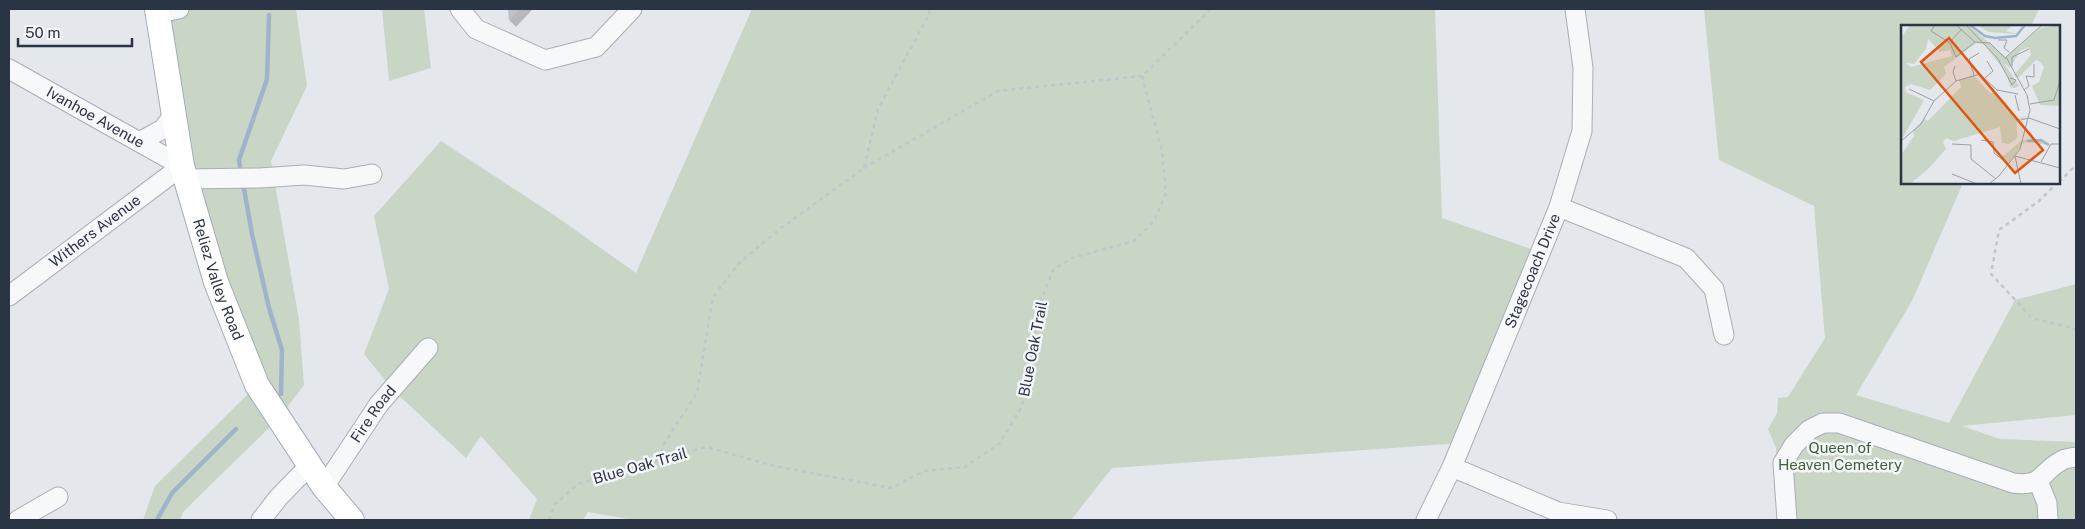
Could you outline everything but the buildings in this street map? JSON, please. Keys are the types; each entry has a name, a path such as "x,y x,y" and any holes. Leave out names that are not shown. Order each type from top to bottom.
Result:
{"main road":[{"name":"Reliez Valley Road","path":"165,10 174,114 183,172 216,282 257,385 324,487 352,520"}],"street":[{"path":"460,9 476,29 545,60 596,47 632,9"},
{"name":"Stagecoach Drive","path":"1426,520 1452,467 1559,206 1582,130 1583,68 1575,9"},
{"name":"Ivanhoe Avenue","path":"9,69 139,142 183,172"},
{"path":"139,142 163,129 174,114"},
{"path":"183,172 260,178 304,175 344,178 372,174"},
{"name":"Withers Avenue","path":"9,296 183,172"},
{"path":"1559,206 1686,258 1714,289 1724,335"},
{"name":"Fire Road","path":"324,487 379,404 428,348"},
{"path":"1787,520 1783,463 1794,445 1809,430 1823,423 1839,423 2013,483 2026,485 2038,481 2046,472 2062,460 2076,457"},
{"path":"261,520 278,498 310,466"},
{"path":"1452,467 1558,512 1607,520"},
{"path":"2038,481 2047,503 2048,520"},
{"path":"18,520 58,497"}],"path":[{"path":"864,168 878,109 930,9"},
{"path":"658,460 665,442 697,393 713,297 740,262 781,228 864,168 998,91 1142,76 1190,31 1209,11 1208,9"},
{"name":"Blue Oak Trail","path":"548,520 555,504 578,484 663,457 707,447 774,466 891,488 924,471 965,467 1000,443 1022,406 1039,306 1053,270 1072,258 1134,241 1154,221 1166,193 1162,151 1142,76"},
{"path":"2060,180 2076,165"},
{"path":"2056,184 2039,201 1999,230 1991,274 2032,318 2076,329"}],"green space":[{"path":"179,9 296,9 307,86 271,161 299,320 304,385 279,418 183,512 180,520 143,520 155,486 257,385 216,282 158,13"},
{"path":"382,9 424,9 431,68 389,81"},
{"path":"752,9 1435,9 1442,218 1540,252 1462,443 1112,468 1071,520 634,520 588,512 583,520 529,520 537,499 481,436 466,458 392,389 364,354 389,289 374,216 441,141 554,215 636,273"},
{"name":"Queen of Heaven Cemetery","path":"1704,9 2039,9 2031,25 1901,25 1901,184 1963,184 1912,301 1856,395 1949,423 2015,300 2076,284 2076,415 1962,426 2000,439 2076,442 2076,520 1777,520 1776,448 1768,429 1777,413 1778,398 1788,397 1825,338 1814,206 1719,160"}],"waterway":[{"path":"240,166 239,160 267,79 269,15"},
{"path":"243,183 252,234 269,308 282,350 281,394"},
{"path":"157,520 172,493 236,429"}]}
